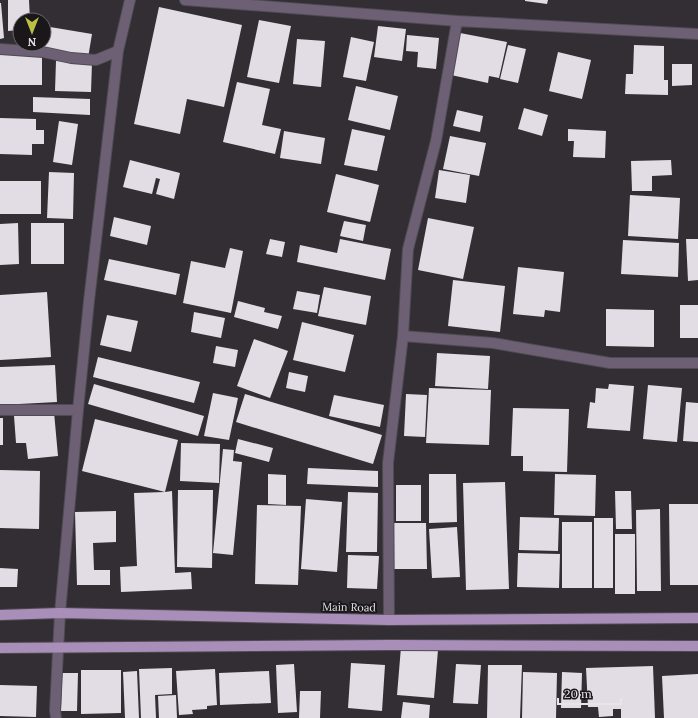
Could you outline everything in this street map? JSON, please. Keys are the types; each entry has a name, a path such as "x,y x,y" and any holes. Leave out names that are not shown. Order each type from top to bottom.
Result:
{"main road":[{"name":"Main Road","path":"0,615 60,613 388,620 698,618"},
{"path":"0,648 390,645 698,646"}],"street":[{"path":"56,718 55,710 60,613 89,301 118,51 130,0"},
{"path":"185,0 457,21 698,34"},
{"path":"388,620 388,463 403,336 408,250 436,141 457,21"},
{"path":"0,48 43,52 71,58 96,60 118,51"},
{"path":"403,336 493,343 610,363 698,363"},
{"path":"0,410 78,410"}],"building":[{"path":"8,0 29,0 30,12 12,12 12,31 8,31"},
{"path":"525,0 548,0 547,4"},
{"path":"0,3 4,38 0,39"},
{"path":"159,7 242,25 224,107 187,99 180,134 134,124"},
{"path":"259,20 291,26 279,83 247,77"},
{"path":"378,26 406,29 402,61 374,57"},
{"path":"52,27 92,34 88,58 51,52"},
{"path":"460,33 507,42 499,78 489,76 488,83 451,75"},
{"path":"407,35 439,38 436,69 417,67 418,52 406,51"},
{"path":"351,37 374,42 366,81 343,77"},
{"path":"297,39 325,41 321,87 293,84"},
{"path":"508,45 526,49 518,83 500,79"},
{"path":"634,45 664,46 664,80 668,80 668,95 625,94 626,74 633,74"},
{"path":"558,52 591,60 582,99 549,91"},
{"path":"0,54 42,54 42,85 0,85"},
{"path":"56,61 92,62 91,92 55,91"},
{"path":"672,64 692,64 692,85 672,86"},
{"path":"237,82 270,89 262,125 281,129 275,154 223,142"},
{"path":"356,86 398,96 390,130 348,120"},
{"path":"33,97 90,99 90,115 33,112"},
{"path":"524,108 548,115 542,136 518,129"},
{"path":"457,110 483,116 480,132 453,126"},
{"path":"0,118 36,119 36,130 44,130 44,144 32,144 32,155 0,154"},
{"path":"59,121 78,124 72,165 53,162"},
{"path":"352,129 385,136 377,171 344,165"},
{"path":"568,129 606,131 605,158 573,157 574,141 568,141"},
{"path":"284,131 325,138 321,164 280,158"},
{"path":"450,136 486,143 479,176 443,169"},
{"path":"130,160 180,173 174,199 156,194 160,179 156,178 152,194 123,187"},
{"path":"671,160 672,175 652,176 652,191 632,191 631,161"},
{"path":"439,170 470,175 466,203 435,198"},
{"path":"49,172 74,173 73,219 47,218"},
{"path":"336,174 379,185 370,222 327,212"},
{"path":"0,181 41,181 41,214 0,214"},
{"path":"630,195 680,198 678,239 628,236"},
{"path":"114,217 151,226 147,245 110,236"},
{"path":"428,218 474,227 463,279 418,270"},
{"path":"344,221 366,225 363,241 340,236"},
{"path":"18,223 19,264 0,265 0,224"},
{"path":"31,223 64,223 64,264 31,264"},
{"path":"270,239 285,242 282,257 266,254"},
{"path":"340,239 391,249 385,280 297,262 300,245 337,253"},
{"path":"686,239 698,239 698,280 688,281"},
{"path":"623,240 679,243 678,277 621,274"},
{"path":"230,248 243,251 231,313 183,303 191,261 225,268"},
{"path":"109,259 180,274 176,295 104,280"},
{"path":"518,267 564,272 560,312 545,310 544,317 513,314"},
{"path":"453,280 505,286 500,332 448,326"},
{"path":"324,287 371,296 366,325 318,316"},
{"path":"297,291 320,295 317,313 293,309"},
{"path":"47,292 51,357 0,360 0,295"},
{"path":"238,301 265,308 264,312 282,316 278,329 234,317"},
{"path":"680,305 698,305 698,338 680,338"},
{"path":"606,309 654,310 654,347 606,346"},
{"path":"194,312 225,318 221,338 191,332"},
{"path":"107,315 138,321 131,352 100,345"},
{"path":"302,322 354,335 345,372 293,360"},
{"path":"254,339 288,351 270,398 237,386"},
{"path":"216,346 238,350 235,367 213,363"},
{"path":"437,353 490,356 488,389 435,386"},
{"path":"98,357 200,382 194,403 93,377"},
{"path":"55,365 57,402 0,405 0,367"},
{"path":"289,372 308,376 305,392 286,388"},
{"path":"94,384 204,416 198,436 88,404"},
{"path":"609,384 634,386 630,431 587,428 590,402 595,403 596,388 608,389"},
{"path":"648,385 682,388 677,442 643,439"},
{"path":"429,388 491,390 489,445 426,443"},
{"path":"213,393 238,398 229,440 204,436"},
{"path":"245,394 382,435 373,464 236,422"},
{"path":"406,394 427,395 425,437 404,436"},
{"path":"334,395 384,405 380,427 329,416"},
{"path":"686,402 698,403 698,442 683,441"},
{"path":"513,408 569,409 567,472 523,471 523,456 511,456"},
{"path":"54,412 58,456 28,459 26,443 16,443 14,416"},
{"path":"0,418 3,418 3,445 0,445"},
{"path":"95,419 178,440 165,492 82,471"},
{"path":"238,439 273,448 269,462 235,453"},
{"path":"181,443 220,444 219,483 180,481"},
{"path":"223,449 234,450 233,461 242,462 233,555 213,553"},
{"path":"308,468 378,471 378,487 307,484"},
{"path":"0,470 40,471 39,529 0,528"},
{"path":"268,474 286,475 286,505 268,504"},
{"path":"429,474 456,474 457,522 429,523"},
{"path":"555,474 596,475 595,516 554,515"},
{"path":"505,482 509,589 466,590 463,483"},
{"path":"396,485 421,485 421,521 396,521"},
{"path":"178,490 213,490 212,568 177,567"},
{"path":"172,491 175,573 191,572 192,589 121,592 120,567 137,566 134,493"},
{"path":"615,491 631,491 632,529 616,529"},
{"path":"348,492 378,493 377,552 346,552"},
{"path":"306,499 342,502 337,572 301,569"},
{"path":"669,504 698,504 698,585 670,585"},
{"path":"257,505 301,506 298,585 255,584"},
{"path":"660,509 661,591 637,591 636,510"},
{"path":"116,511 116,542 93,543 94,570 110,570 110,585 77,585 75,512"},
{"path":"520,517 559,518 558,551 519,550"},
{"path":"594,518 613,518 613,588 594,588"},
{"path":"562,522 592,522 592,588 562,588"},
{"path":"392,523 426,523 427,569 393,569"},
{"path":"457,527 460,577 432,578 429,529"},
{"path":"615,534 635,534 635,594 615,594"},
{"path":"518,553 560,554 559,588 517,587"},
{"path":"348,555 379,556 377,589 347,588"},
{"path":"0,568 18,569 17,587 0,587"},
{"path":"401,647 438,650 434,698 397,695"},
{"path":"351,663 385,665 382,711 348,708"},
{"path":"294,664 297,712 278,713 276,665"},
{"path":"456,664 481,665 478,704 453,703"},
{"path":"488,665 522,665 520,718 487,718"},
{"path":"653,666 655,718 621,718 621,709 613,709 613,716 599,717 598,707 588,707 586,668"},
{"path":"172,668 172,694 155,695 156,718 141,718 139,669"},
{"path":"215,669 217,705 207,706 207,709 192,710 193,714 179,715 176,671"},
{"path":"81,670 121,670 121,713 81,714"},
{"path":"137,671 139,718 125,718 123,672"},
{"path":"269,671 271,703 220,705 219,673"},
{"path":"523,672 557,673 556,718 522,718"},
{"path":"562,672 582,673 581,708 561,708"},
{"path":"62,673 78,673 77,711 61,711"},
{"path":"698,674 698,718 664,718 662,676"},
{"path":"0,685 37,686 36,717 0,716"},
{"path":"300,691 321,691 320,718 299,718"},
{"path":"176,695 177,718 159,718 158,696"},
{"path":"403,702 430,705 429,718 401,718"}]}
